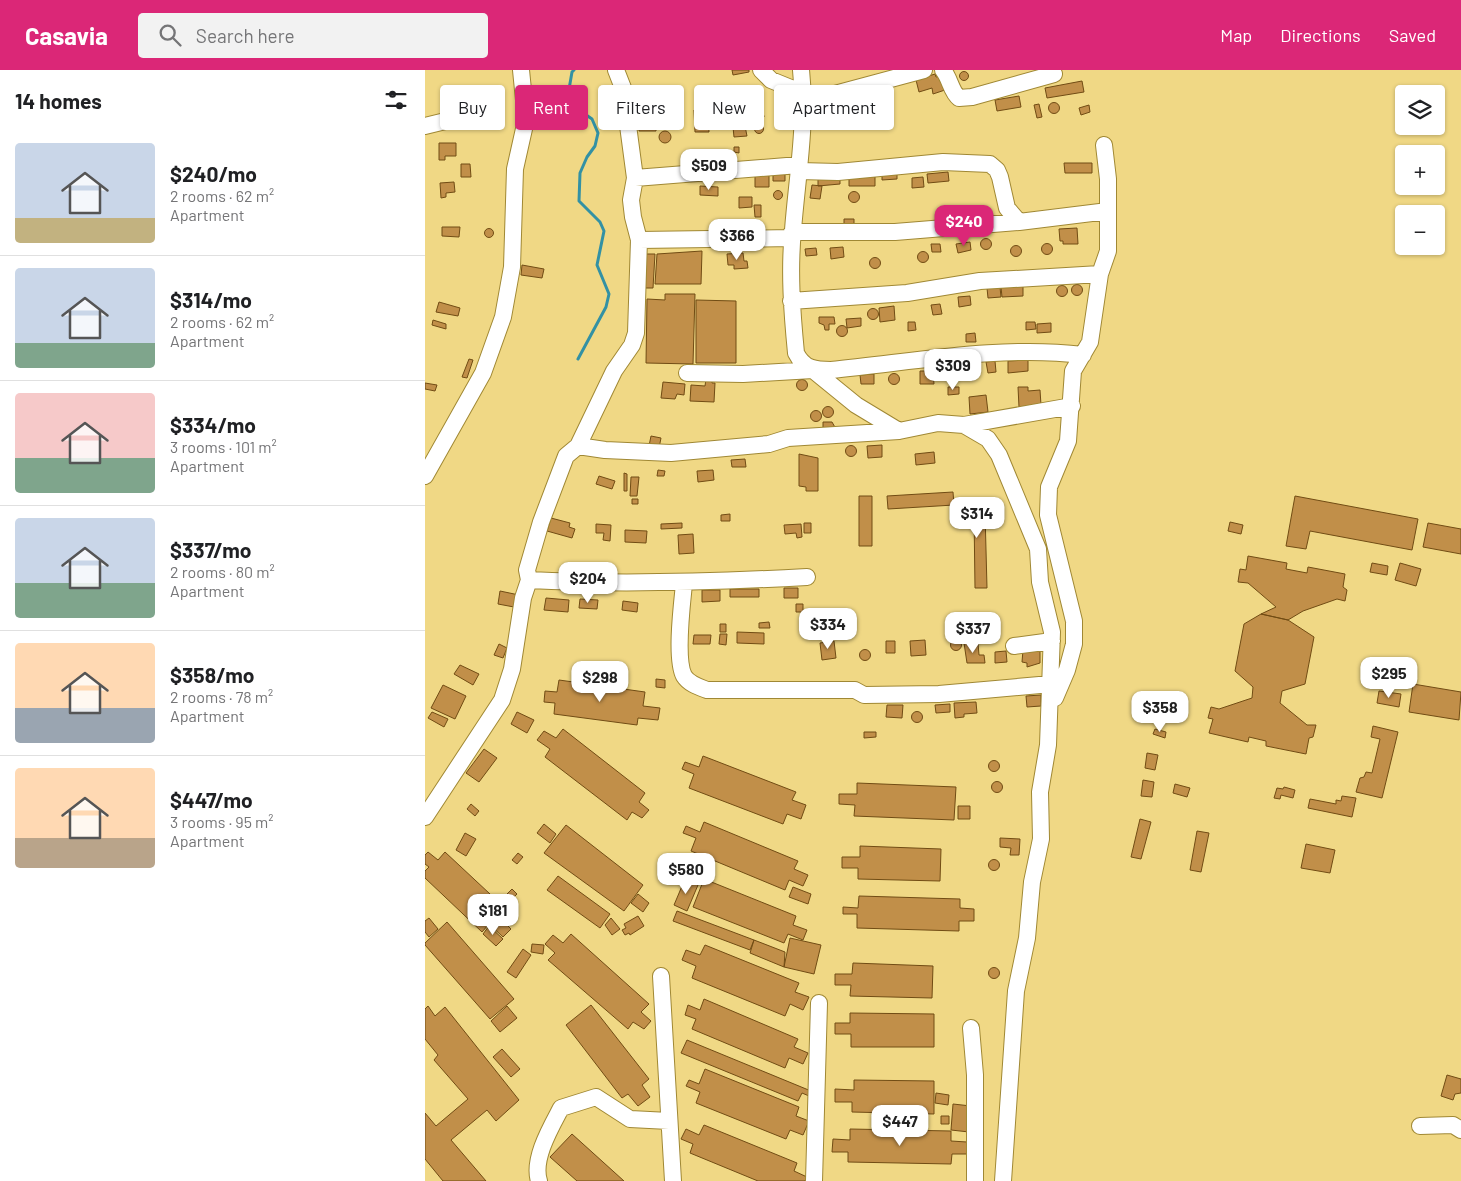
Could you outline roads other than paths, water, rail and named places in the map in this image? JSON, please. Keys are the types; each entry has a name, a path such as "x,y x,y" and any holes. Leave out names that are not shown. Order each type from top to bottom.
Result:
{"street":[{"path":"425,476 483,373 503,317 511,267 515,169 526,120 521,70"},
{"path":"425,817 502,700 512,669 523,598 529,580 527,570 541,522 566,456 578,446 614,371 633,345 637,333 639,240 631,200 635,178 623,88 616,70"},
{"path":"761,70 771,80 780,85"},
{"path":"801,70 803,85"},
{"path":"860,85 924,70"},
{"path":"943,70 950,79 955,95 959,98 972,97 1054,74"},
{"path":"425,126 440,122"},
{"path":"802,130 792,235 791,301 796,353 799,359 856,405 899,431"},
{"path":"1050,708 1067,670 1074,644 1074,621 1048,515 1049,487 1068,441 1073,371 1090,342 1100,274 1108,251 1108,179 1104,145"},
{"path":"635,178 799,168 838,172 943,162 990,164 997,170 1000,177 1007,208 1019,222"},
{"path":"639,240 895,232 1019,222 1108,211"},
{"path":"791,301 907,293 980,282 1100,274"},
{"path":"687,373 743,374 880,366 944,357 1059,352 1083,355"},
{"path":"578,446 605,450 671,453 769,444 788,438 899,431 939,423 964,425 1072,406"},
{"path":"964,425 988,439 999,455 1028,522 1038,549 1040,582 1052,632 1048,745 1040,792 1041,839 1032,882 1027,938 1016,991 1003,1181"},
{"path":"529,580 604,584 684,584 807,577"},
{"path":"684,584 680,613 680,650 684,676 693,685 707,690 855,690 864,695 939,694 1051,684"},
{"path":"1014,646 1052,641"},
{"path":"661,976 673,1181"},
{"path":"814,1181 819,1003"},
{"path":"971,1028 975,1075 975,1181"},
{"path":"539,1181 537,1175 544,1139 561,1108 596,1097 631,1119 669,1121"},
{"path":"1420,1126 1453,1125 1461,1130"}],"waterway":[{"path":"574,70 568,95 579,110 592,119 598,133 595,146 587,157 580,173 579,201 600,222 604,231 597,265 609,294 606,307 578,359"}]}
